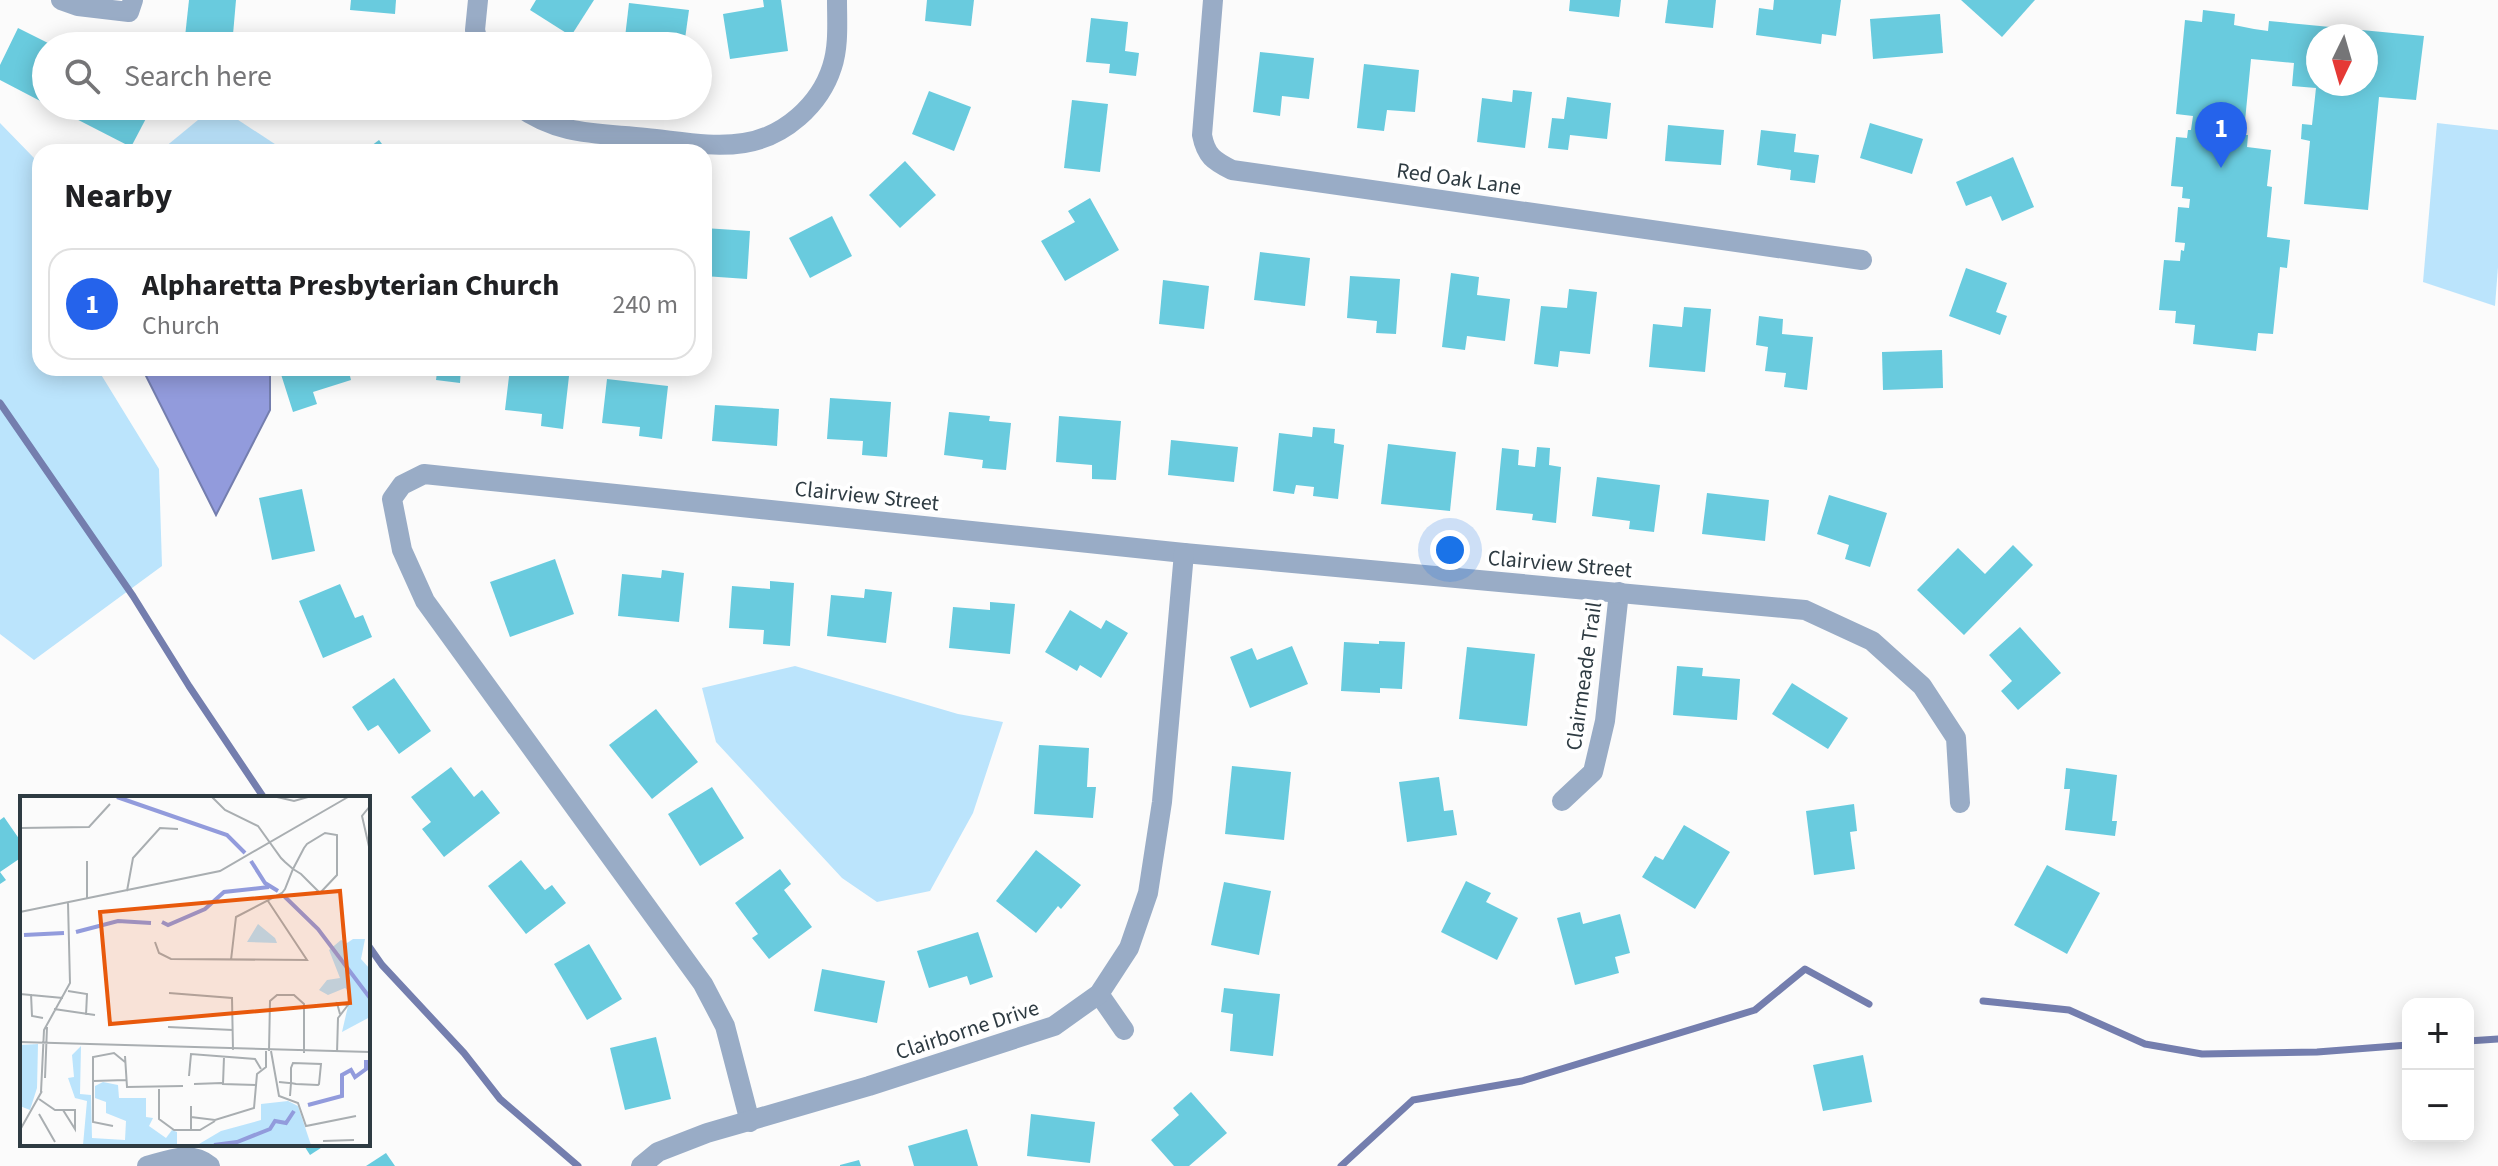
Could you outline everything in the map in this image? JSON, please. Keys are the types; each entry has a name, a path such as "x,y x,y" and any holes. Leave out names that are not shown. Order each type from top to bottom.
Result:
{"street":[{"path":"61,0 78,6 129,12 133,0"},
{"path":"476,32 478,0"},
{"path":"712,144 745,143 769,136 791,124 809,108 825,86 833,66 837,44 837,0"},
{"name":"Red Oak Lane","path":"1213,0 1202,135 1205,150 1212,160 1232,170 1862,260"},
{"path":"538,120 573,131 709,144"},
{"name":"Clairview Street","path":"750,1122 725,1026 703,984 425,601 402,550 392,499 402,485 424,474 1184,553 1805,610 1872,641 1922,686 1956,738 1960,803"},
{"name":"Clairborne Drive","path":"641,1166 658,1152 707,1133 1054,1026 1099,994 1129,948 1148,893 1162,802 1184,553"},
{"name":"Clairmeade Trail","path":"1562,801 1593,772 1605,721 1619,592"},
{"path":"1099,994 1124,1030"},
{"path":"147,1166 178,1150 210,1166"}],"shaded area":[{"path":"198,120 238,120 275,144 169,144"},
{"path":"0,123 32,156 32,376 102,376 159,469 162,566 34,660 0,634"},
{"path":"2437,123 2498,130 2495,306 2423,282"},
{"path":"795,666 958,714 1003,722 973,813 930,891 877,902 842,878 716,742 702,688"}],"water":[{"path":"146,376 270,376 270,410 216,515"}],"building":[{"path":"189,0 236,0 233,32 186,32"},
{"path":"351,0 396,0 395,14 350,10"},
{"path":"536,0 594,0 574,32 565,32 530,10"},
{"path":"763,0 781,0 788,51 730,59 723,14 764,7"},
{"path":"927,0 974,0 971,26 925,21"},
{"path":"1570,0 1621,0 1619,17 1569,11"},
{"path":"1668,0 1716,0 1713,28 1665,23"},
{"path":"1774,0 1841,0 1836,36 1822,34 1821,44 1756,35 1759,8 1773,10"},
{"path":"1961,0 2035,0 2002,37"},
{"path":"629,3 689,10 686,32 626,32"},
{"path":"2203,10 2235,14 2234,25 2268,31 2269,21 2306,25 2306,87 2292,86 2294,63 2251,59 2245,121 2237,120 2235,134 2248,135 2247,147 2271,150 2267,186 2272,187 2267,237 2290,240 2287,268 2280,267 2273,334 2258,333 2256,351 2193,344 2195,325 2175,323 2176,311 2159,310 2164,260 2180,261 2181,250 2184,251 2185,243 2175,242 2178,207 2189,208 2190,199 2182,198 2183,187 2171,186 2176,137 2187,138 2193,116 2176,114 2185,20 2202,22"},
{"path":"1940,14 1943,53 1873,59 1870,19"},
{"path":"1091,18 1128,22 1125,51 1139,53 1136,76 1109,73 1110,64 1086,62"},
{"path":"18,28 32,35 32,97 0,80 0,65"},
{"path":"2378,32 2424,36 2416,100 2379,97 2368,210 2304,204 2310,141 2301,139 2302,124 2312,125 2315,96 2378,96"},
{"path":"1260,52 1314,58 1309,99 1282,96 1280,116 1253,112"},
{"path":"1364,64 1419,70 1415,112 1387,110 1384,131 1357,128"},
{"path":"1513,90 1532,92 1525,148 1477,142 1482,98 1512,102"},
{"path":"929,91 971,107 954,151 912,134"},
{"path":"1567,97 1611,103 1607,139 1570,135 1568,150 1548,148 1552,118 1564,119"},
{"path":"1072,100 1108,104 1100,172 1064,168"},
{"path":"78,120 145,120 133,144 125,144"},
{"path":"1870,123 1923,139 1912,174 1860,158"},
{"path":"1668,125 1724,130 1721,165 1665,161"},
{"path":"1761,130 1796,134 1794,152 1819,155 1815,183 1790,180 1791,170 1757,165"},
{"path":"2013,157 2034,207 2002,221 1991,196 1966,206 1956,182"},
{"path":"905,161 936,195 900,228 869,195"},
{"path":"1090,198 1119,250 1065,281 1041,241 1075,222 1068,211"},
{"path":"832,216 852,256 810,278 789,238"},
{"path":"712,229 750,231 747,279 712,277"},
{"path":"1260,252 1310,258 1305,306 1254,300"},
{"path":"1966,268 2007,283 1996,312 2007,316 2000,335 1949,316"},
{"path":"1451,273 1479,277 1477,295 1510,299 1505,341 1467,336 1465,350 1442,347"},
{"path":"1350,276 1400,279 1396,334 1376,333 1377,321 1347,318"},
{"path":"1163,280 1209,286 1204,329 1159,324"},
{"path":"1569,289 1597,292 1590,354 1560,351 1558,367 1534,364 1541,306 1567,308"},
{"path":"1684,307 1711,309 1705,372 1649,367 1653,324 1682,327"},
{"path":"1759,316 1783,319 1782,334 1813,337 1807,390 1784,387 1786,373 1765,371 1768,347 1756,345"},
{"path":"1942,350 1943,388 1883,390 1882,352"},
{"path":"282,376 350,376 351,380 313,392 317,404 293,412"},
{"path":"436,376 460,376 460,383 436,380"},
{"path":"509,376 569,376 563,429 541,426 542,414 505,410"},
{"path":"607,379 668,386 662,439 639,436 640,427 602,423"},
{"path":"830,398 891,402 887,457 862,455 863,441 827,439"},
{"path":"715,405 779,409 777,446 712,441"},
{"path":"949,412 990,416 989,421 1011,423 1006,470 982,468 983,460 944,455"},
{"path":"1059,416 1121,421 1116,480 1092,479 1092,465 1056,462"},
{"path":"1313,427 1335,429 1334,443 1344,445 1338,499 1313,496 1314,487 1296,485 1294,494 1273,491 1279,433 1312,437"},
{"path":"1171,440 1238,447 1234,482 1168,475"},
{"path":"1388,444 1456,452 1450,511 1381,504"},
{"path":"1537,447 1550,448 1549,465 1561,467 1556,523 1532,520 1533,514 1496,510 1502,448 1519,450 1518,465 1535,467"},
{"path":"1597,477 1660,485 1654,532 1629,529 1630,521 1592,516"},
{"path":"302,489 315,551 272,560 259,498"},
{"path":"1707,493 1769,500 1765,541 1702,534"},
{"path":"1829,495 1887,513 1870,567 1845,559 1849,545 1817,534"},
{"path":"2013,545 2033,565 1964,635 1917,590 1958,548 1985,574"},
{"path":"555,559 574,614 510,637 490,582"},
{"path":"662,570 684,573 679,622 618,616 622,574 661,578"},
{"path":"770,581 794,583 790,646 763,644 764,630 729,628 732,586 770,589"},
{"path":"340,584 355,618 363,615 372,637 323,658 299,601"},
{"path":"865,589 892,592 886,643 827,636 831,595 864,598"},
{"path":"990,602 1015,604 1010,654 949,648 953,607 990,610"},
{"path":"1070,610 1101,629 1106,620 1128,633 1101,678 1080,665 1077,671 1045,652"},
{"path":"2020,627 2061,673 2018,710 2001,691 2012,681 1989,655"},
{"path":"1379,641 1405,642 1402,689 1380,688 1380,693 1341,691 1344,642 1379,644"},
{"path":"1292,646 1308,684 1250,708 1230,657 1252,648 1257,660"},
{"path":"1467,647 1535,654 1527,726 1459,719"},
{"path":"1677,666 1703,668 1702,676 1740,679 1737,720 1673,715"},
{"path":"394,678 431,731 399,754 378,725 368,731 352,707"},
{"path":"1792,683 1848,718 1828,749 1772,714"},
{"path":"656,709 698,762 652,799 609,745"},
{"path":"1039,745 1089,748 1087,787 1096,787 1093,818 1034,814"},
{"path":"1232,766 1291,772 1284,840 1225,834"},
{"path":"451,767 474,797 482,790 500,813 444,857 422,829 431,822 411,797"},
{"path":"2066,768 2117,775 2112,821 2117,821 2115,836 2065,830 2070,789 2064,789"},
{"path":"1439,777 1444,811 1453,810 1457,835 1407,842 1399,782"},
{"path":"712,787 744,838 700,866 668,814"},
{"path":"1854,804 1857,831 1850,832 1855,869 1814,875 1806,811"},
{"path":"4,817 20,840 20,858 0,872 0,820"},
{"path":"1684,825 1730,852 1695,909 1642,877 1655,856 1663,860"},
{"path":"1036,850 1081,885 1061,909 1058,906 1036,933 996,901"},
{"path":"521,860 545,890 552,885 566,903 526,934 488,886"},
{"path":"2047,865 2100,893 2067,954 2014,925"},
{"path":"780,869 791,884 784,890 812,927 769,959 752,938 758,934 735,903"},
{"path":"1466,881 1491,893 1486,902 1518,918 1497,960 1441,932"},
{"path":"1224,882 1271,891 1259,955 1211,945"},
{"path":"1580,912 1583,924 1620,914 1630,953 1615,957 1619,973 1575,985 1557,918"},
{"path":"978,932 993,977 970,985 967,976 929,988 917,951"},
{"path":"589,944 622,999 587,1020 554,964"},
{"path":"822,969 885,981 877,1023 814,1011"},
{"path":"1224,988 1280,994 1273,1056 1230,1051 1233,1014 1221,1012"},
{"path":"656,1037 671,1099 625,1110 610,1048"},
{"path":"1863,1055 1872,1102 1823,1111 1813,1065"},
{"path":"1191,1092 1227,1133 1189,1166 1174,1166 1151,1140 1179,1115 1173,1108"},
{"path":"1031,1114 1095,1122 1090,1163 1027,1156"},
{"path":"967,1129 978,1166 914,1166 908,1146"},
{"path":"304,1146 324,1146 310,1155"},
{"path":"386,1153 395,1166 366,1166"},
{"path":"859,1160 861,1166 840,1166 840,1165"}],"waterway":[{"path":"0,403 133,596 263,796"},
{"path":"370,948 382,965 464,1053 500,1099 578,1166"},
{"path":"1341,1166 1413,1100 1522,1081 1755,1010 1805,969 1869,1004"},
{"path":"1983,1001 2069,1010 2145,1044 2202,1054 2317,1052 2402,1045"},
{"path":"2474,1041 2498,1039"}],"place":[{"name":"Alpharetta Presbyterian Church","path":"2221,168"}]}
